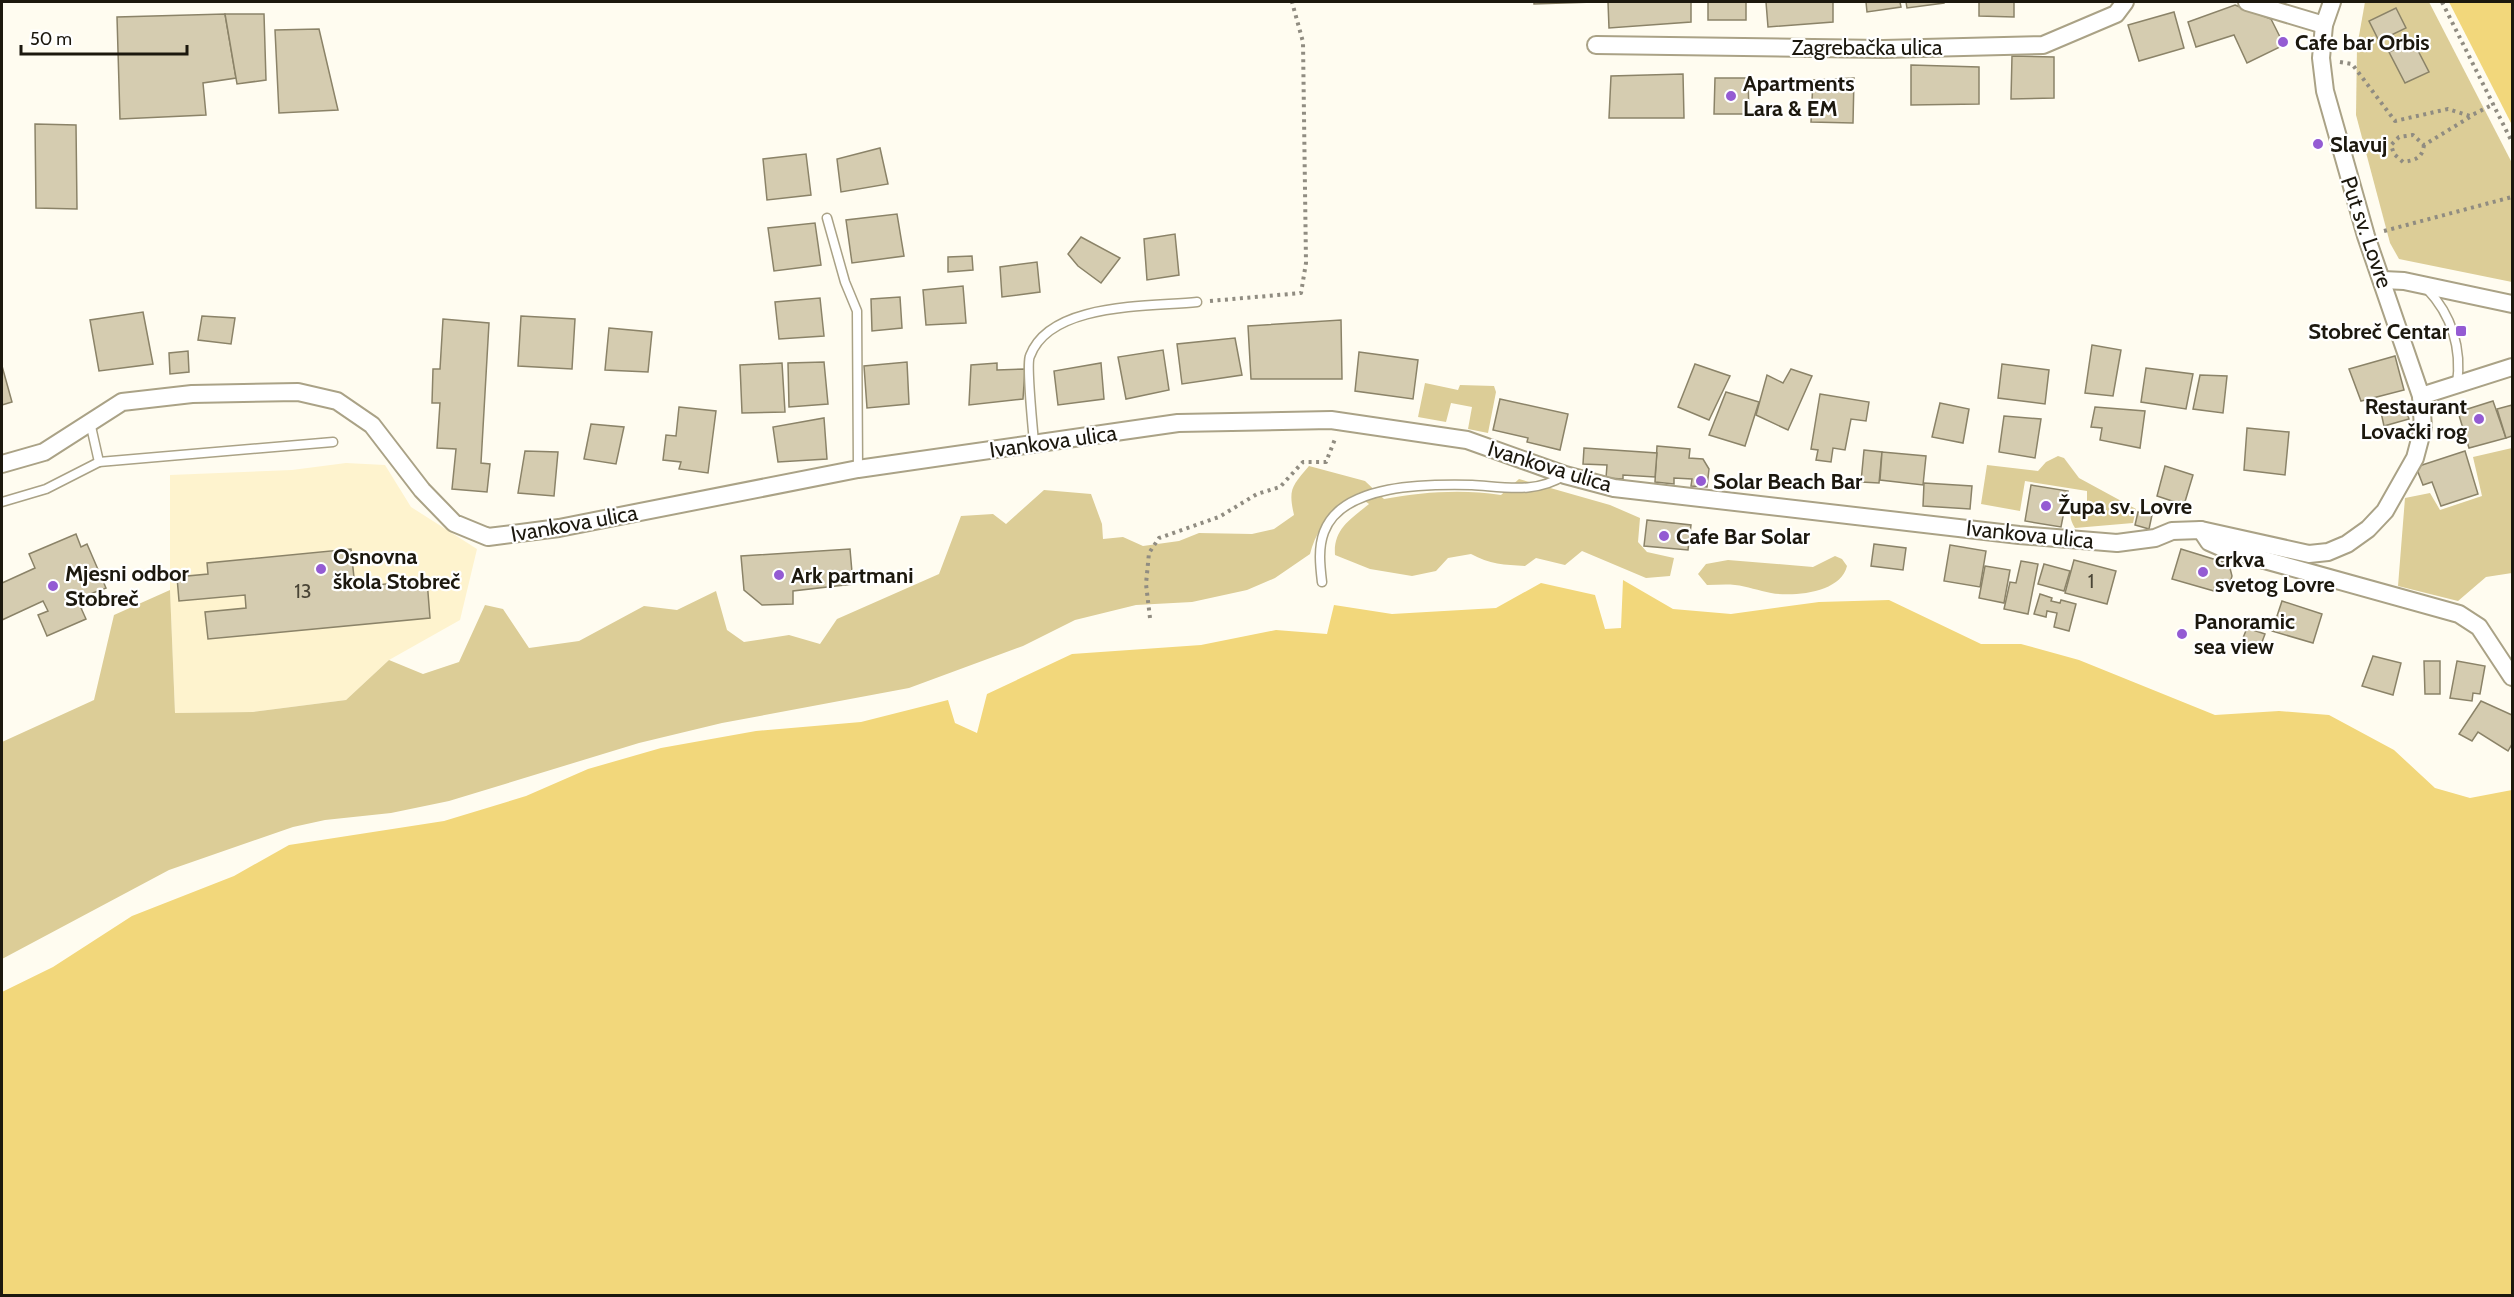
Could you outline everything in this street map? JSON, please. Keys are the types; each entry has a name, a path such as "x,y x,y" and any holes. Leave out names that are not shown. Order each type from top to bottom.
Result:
{"street":[{"name":"Zagrebačka ulica","path":"1596,45 1883,49 2043,45 2116,14 2125,2"},
{"path":"2247,2 2324,25"},
{"name":"Put sv. Lovre","path":"2172,531 2201,530 2309,554 2328,552 2347,544 2368,529 2385,511 2415,458 2424,428 2421,396 2366,236 2325,91 2321,58 2324,25 2332,2"},
{"path":"2383,280 2424,285 2512,304"},
{"path":"2421,396 2512,367"},
{"name":"Ivankova ulica","path":"2,464 44,452 122,402 192,394 298,392 337,401 372,425 422,490 454,523 488,537 559,528 858,469 1179,423 1341,422 1467,440 1565,475 1614,488 2019,535 2117,543 2156,538 2172,531"},
{"path":"2201,530 2209,542 2225,549 2458,614 2479,627 2512,677"}],"lane":[{"path":"826,218 845,282 857,311 858,469"},
{"path":"2424,285 2439,301 2451,326 2458,350 2457,384"},
{"path":"1034,443 1029,356 1049,328 1082,314 1197,302"},
{"path":"90,421 99,462"},
{"path":"2,502 46,489 99,462 333,442"},
{"path":"1322,582 1320,544 1325,529 1336,514 1361,498 1379,491 1418,486 1530,487 1550,485 1565,475"}],"path":[{"path":"1197,302 1301,292 1306,263 1303,42 1292,2"},
{"path":"2442,2 2512,142"},
{"path":"2321,58 2352,64 2395,121 2448,109 2470,117"},
{"path":"2424,145 2494,104"},
{"path":"2413,135 2424,145 2423,153 2416,160 2403,162 2394,154 2391,145 2399,138 2413,135"},
{"path":"2366,236 2512,196"},
{"path":"1150,618 1146,584 1149,553 1159,538 1219,517 1257,494 1280,487 1304,462 1326,462 1341,422"}],"shaded area":[{"path":"2365,2 2429,2 2512,163 2512,282 2399,259 2390,243 2356,115 2357,47"},
{"path":"2449,2 2512,2 2512,125"},
{"path":"1425,383 1458,390 1460,385 1494,386 1496,392 1488,433 1468,429 1472,407 1451,403 1446,422 1418,417"},
{"path":"2512,448 2512,573 2486,577 2458,601 2398,586 2405,498 2430,493 2440,510 2482,496 2473,457"},
{"path":"2058,456 2064,458 2079,478 2136,509 2133,523 2075,528 2071,514 2074,508 2087,501 2087,491 2025,481 2020,511 1981,504 1987,465 2038,471 2046,462"},
{"name":"Osnovna škola Stobreč","path":"346,463 385,465 411,507 477,549 460,620 389,660 346,700 253,712 175,713 170,590 170,475 292,470"},
{"path":"1309,466 1365,481 1384,499 1442,492 1501,495 1519,479 1610,505 1640,518 1638,542 1647,552 1674,558 1670,576 1646,578 1582,551 1565,565 1536,558 1525,566 1504,564 1484,560 1471,554 1448,558 1436,571 1412,576 1370,569 1335,555 1337,538 1344,525 1369,504 1358,496 1334,513 1322,527 1310,554 1275,578 1247,590 1192,602 1136,605 1075,620 1023,646 909,688 722,723 639,743 449,801 391,813 325,820 293,827 169,870 2,959 2,742 94,700 114,615 170,590 175,713 253,712 346,700 389,660 423,674 459,662 485,605 503,609 529,648 579,641 644,606 677,610 716,591 727,630 744,642 789,635 820,644 837,619 939,574 961,516 993,514 1006,524 1044,490 1091,494 1102,524 1103,539 1123,537 1143,546 1179,541 1199,533 1252,534 1274,529 1294,515 1291,499 1293,488"},
{"path":"1835,556 1842,559 1847,566 1843,575 1826,587 1803,593 1780,594 1740,586 1707,585 1698,574 1706,564 1728,560 1813,567"},
{"path":"1623,580 1673,609 1731,614 1819,602 1889,600 1981,644 2021,644 2079,660 2215,715 2279,711 2329,715 2394,750 2435,788 2470,798 2512,790 2512,1295 2,1295 2,992 53,967 132,916 234,876 289,845 444,821 526,796 588,769 661,748 756,731 861,722 948,700 955,723 977,733 987,694 1072,654 1201,645 1276,630 1327,634 1334,605 1392,614 1496,608 1541,583 1595,595 1605,629 1621,628"}],"building":[{"path":"1534,2 1594,2 1534,4"},
{"path":"1608,2 1691,2 1691,22 1609,28"},
{"path":"1708,2 1746,2 1746,20 1708,20"},
{"path":"1766,2 1833,2 1833,22 1768,27"},
{"path":"1866,2 1900,2 1901,7 1867,12"},
{"path":"1906,2 1944,2 1944,3 1907,8"},
{"path":"1979,2 2014,2 2014,17 1979,16"},
{"path":"2235,5 2271,19 2284,45 2247,63 2234,35 2196,47 2188,22"},
{"path":"2396,8 2406,28 2379,41 2369,21"},
{"path":"2174,12 2184,48 2139,61 2128,25"},
{"path":"225,14 236,78 203,83 206,115 120,119 117,17"},
{"path":"225,14 264,14 266,80 237,84"},
{"path":"319,29 338,110 279,113 275,30"},
{"path":"2413,41 2429,72 2405,83 2389,52"},
{"path":"2012,56 2054,57 2054,98 2011,99"},
{"path":"1911,65 1979,67 1979,104 1911,105"},
{"path":"1683,74 1684,118 1609,118 1611,76"},
{"name":"Apartments Lara & EM","path":"1715,78 1748,78 1749,114 1714,114"},
{"path":"1854,78 1853,123 1811,122 1813,80"},
{"path":"35,124 76,125 77,209 36,208"},
{"path":"880,148 888,184 841,192 837,159"},
{"path":"806,154 811,195 767,200 763,159"},
{"path":"897,214 904,256 852,263 846,220"},
{"path":"815,223 821,265 774,271 768,228"},
{"path":"1175,234 1179,275 1147,280 1144,239"},
{"path":"1081,237 1120,258 1101,283 1078,266 1068,254"},
{"path":"972,256 973,270 948,272 948,257"},
{"path":"1037,262 1040,292 1002,297 1000,267"},
{"path":"963,286 966,323 926,325 923,290"},
{"path":"900,297 902,328 872,331 871,299"},
{"path":"820,298 824,336 779,339 775,302"},
{"path":"143,312 153,364 99,371 90,320"},
{"path":"202,316 235,318 231,344 198,340"},
{"path":"521,316 575,319 572,369 518,366"},
{"path":"443,319 489,323 481,463 490,464 487,492 452,489 456,449 437,448 440,403 432,403 433,369 440,369"},
{"path":"1341,320 1342,379 1251,379 1248,326"},
{"path":"609,328 652,332 648,372 605,370"},
{"path":"1235,338 1242,375 1182,384 1177,344"},
{"path":"2092,345 2121,350 2113,396 2085,393"},
{"path":"1163,350 1169,390 1126,399 1118,357"},
{"path":"188,351 189,372 170,374 169,353"},
{"path":"1359,352 1418,360 1413,399 1355,391"},
{"path":"2395,356 2404,390 2361,401 2349,369"},
{"path":"824,362 828,404 789,407 788,363"},
{"path":"907,362 909,404 867,408 864,366"},
{"path":"782,363 785,412 742,413 740,365"},
{"path":"997,363 997,370 1025,369 1023,399 969,405 971,365"},
{"path":"1101,363 1104,399 1058,405 1054,371"},
{"path":"1695,364 1730,376 1709,420 1678,407"},
{"path":"2002,364 2049,370 2045,404 1998,398"},
{"path":"2,366 12,402 2,405"},
{"path":"2146,368 2193,374 2186,409 2141,402"},
{"path":"1791,369 1812,376 1788,430 1756,415 1767,375 1783,383"},
{"path":"2200,375 2227,376 2223,413 2193,409"},
{"path":"1726,392 1759,402 1745,446 1709,435"},
{"path":"1820,394 1869,402 1866,421 1851,419 1845,450 1833,448 1831,462 1816,460 1818,450 1811,449"},
{"path":"1500,399 1568,414 1560,450 1527,442 1528,438 1493,430"},
{"path":"2403,401 2409,419 2384,426 2380,408"},
{"path":"2493,401 2506,438 2469,448 2458,412"},
{"path":"1940,403 1969,409 1963,443 1932,437"},
{"path":"2512,405 2512,436 2506,438 2497,409"},
{"path":"679,407 716,411 708,473 679,469 681,462 663,460 666,435 676,436"},
{"path":"2095,407 2145,411 2140,448 2100,440 2102,428 2091,427"},
{"path":"2004,416 2041,419 2035,458 1999,452"},
{"path":"824,418 827,459 778,462 773,427"},
{"path":"591,424 624,427 616,464 584,459"},
{"path":"2247,428 2289,432 2285,475 2244,470"},
{"path":"1657,446 1690,449 1689,458 1703,459 1709,469 1707,487 1691,486 1692,479 1674,478 1674,484 1655,482"},
{"path":"1584,448 1657,453 1655,477 1623,475 1623,479 1606,478 1607,465 1583,464"},
{"path":"1864,450 1882,452 1879,483 1861,482"},
{"path":"525,451 558,452 554,496 518,493"},
{"path":"2465,451 2478,494 2441,506 2432,482 2423,485 2416,467"},
{"path":"1882,452 1926,456 1923,485 1880,480"},
{"path":"2165,466 2193,475 2184,505 2157,496"},
{"path":"1924,483 1972,486 1970,509 1923,506"},
{"name":"Župa sv. Lovre","path":"2031,485 2068,491 2061,527 2025,521"},
{"path":"2138,512 2152,515 2149,529 2135,525"},
{"path":"1647,520 1691,525 1688,550 1644,546"},
{"name":"Mjesni odbor Stobreč","path":"76,534 81,547 87,544 106,588 90,594 94,603 81,608 86,619 47,636 38,615 48,611 43,601 2,620 2,583 35,568 29,554"},
{"path":"1874,544 1906,548 1903,570 1871,566"},
{"path":"1950,545 1986,551 1980,587 1944,581"},
{"name":"Osnovna škola Stobreč","path":"351,549 355,587 427,580 430,618 208,639 205,612 246,608 245,595 179,601 177,577 208,574 207,563"},
{"path":"850,549 853,584 793,591 793,604 762,605 744,590 741,556"},
{"name":"crkva svetog Lovre","path":"2181,549 2223,562 2221,565 2230,568 2232,576 2230,583 2224,587 2215,585 2214,591 2172,579"},
{"path":"2074,560 2116,571 2107,604 2065,593"},
{"path":"2021,561 2038,564 2028,614 2004,609 2010,582 2016,583"},
{"path":"2044,564 2070,571 2064,591 2038,584"},
{"path":"1985,566 2010,570 2004,603 1979,598"},
{"path":"2040,594 2052,598 2051,601 2060,603 2061,600 2076,604 2069,631 2054,627 2057,613 2047,611 2046,617 2034,614"},
{"path":"2282,601 2322,614 2313,643 2272,631"},
{"path":"2247,628 2265,634 2259,650 2241,643"},
{"path":"2373,656 2401,663 2393,695 2362,686"},
{"path":"2424,661 2440,661 2440,694 2425,694"},
{"path":"2457,661 2485,666 2480,694 2473,693 2472,701 2450,698"},
{"path":"2481,701 2512,715 2512,744 2508,751 2478,732 2472,741 2459,734"}],"place":[{"name":"Cafe bar Orbis","path":"2283,42"},
{"name":"Apartments Lara & EM","path":"1731,96"},
{"name":"Slavuj","path":"2318,144"},
{"name":"Stobreč Centar","path":"2461,331"},
{"name":"Restaurant Lovački rog","path":"2479,419"},
{"name":"Solar Beach Bar","path":"1701,481"},
{"name":"Župa sv. Lovre","path":"2046,506"},
{"name":"Cafe Bar Solar","path":"1664,536"},
{"name":"Osnovna škola Stobreč","path":"321,569"},
{"name":"crkva svetog Lovre","path":"2203,572"},
{"name":"Ark partmani","path":"779,575"},
{"name":"Mjesni odbor Stobreč","path":"53,586"},
{"name":"Panoramic sea view","path":"2182,634"}]}
